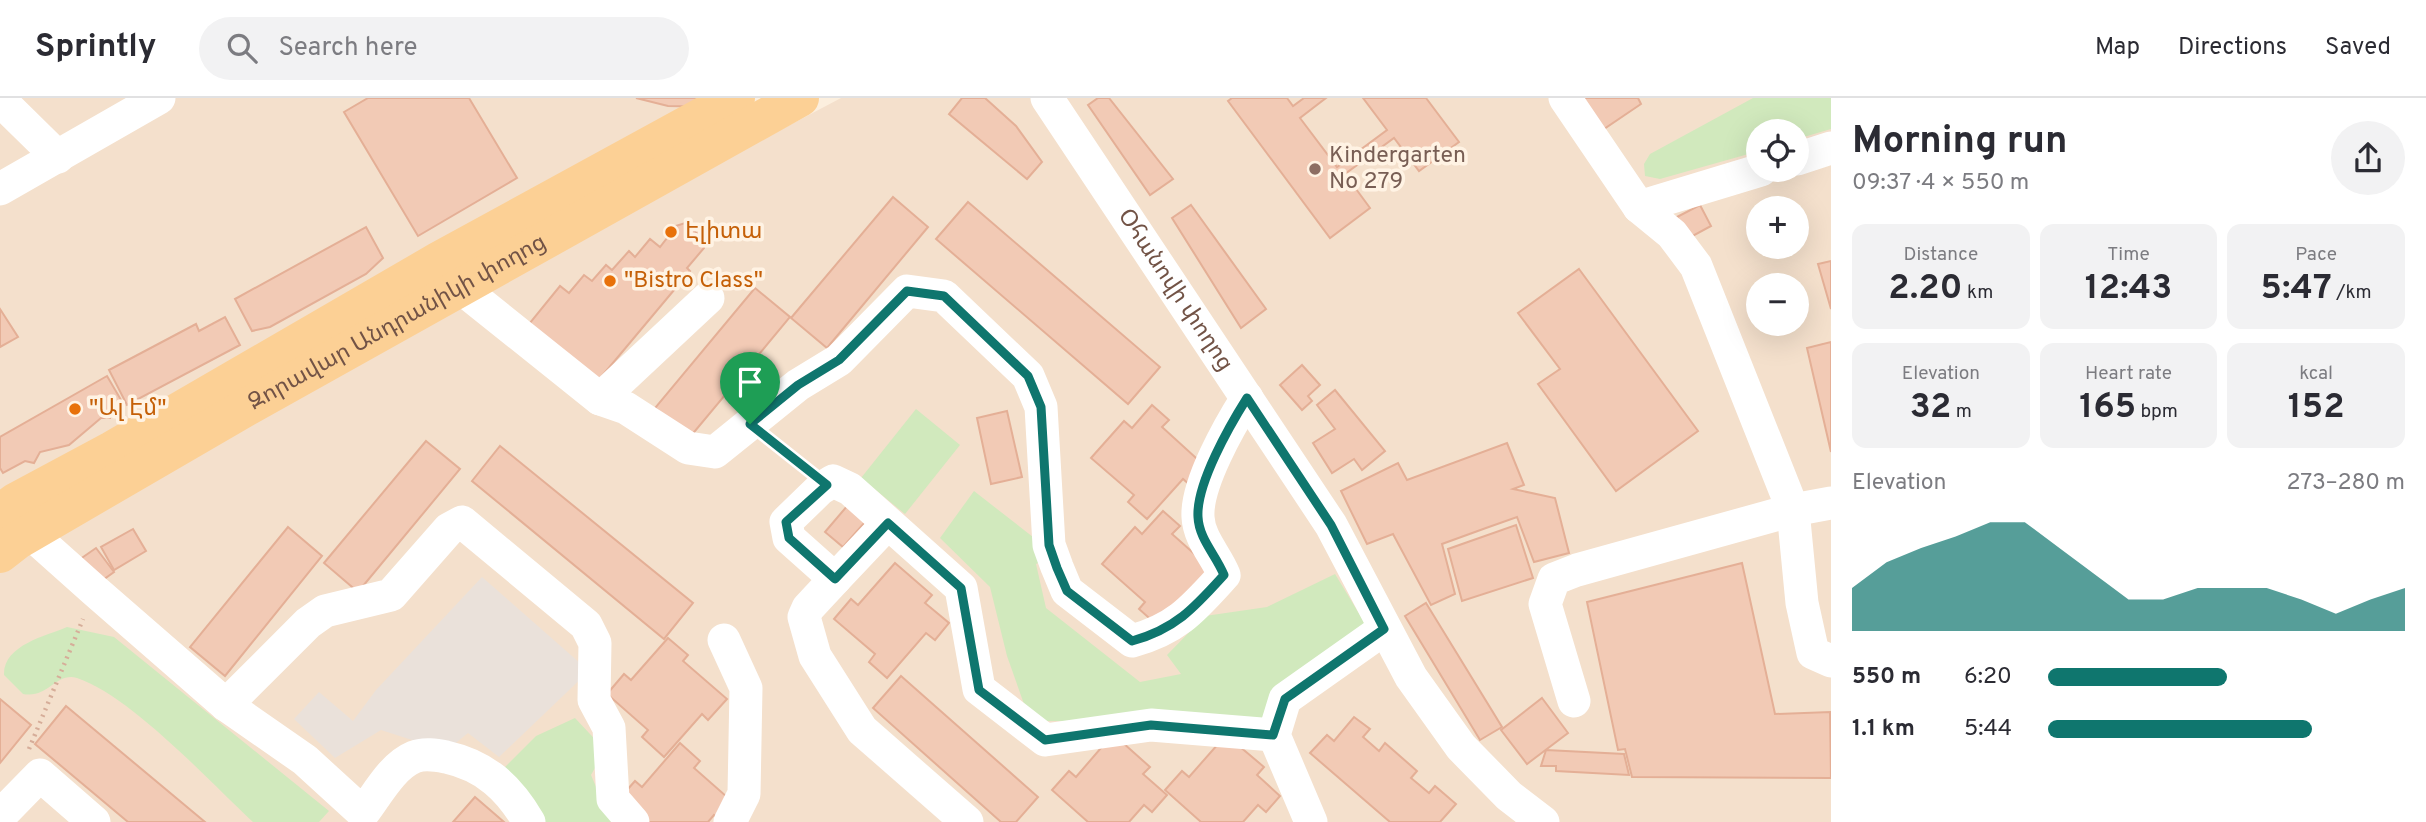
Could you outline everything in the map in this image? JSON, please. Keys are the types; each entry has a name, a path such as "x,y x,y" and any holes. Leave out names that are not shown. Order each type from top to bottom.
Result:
{"main road":[{"name":"Զորավար Անդրանիկի փողոց","path":"11,525 449,274 737,98"},
{"name":"Զորավար Անդրանիկի փողոց","path":"449,274 800,98"}],"street":[{"path":"0,189 159,98"},
{"name":"Օհանովի փողոց","path":"1047,98 1331,525 1411,677 1461,747 1509,796 1543,822"},
{"path":"1565,98 1639,207 1672,234 1696,266 1793,510 1802,603 1813,653 1831,661"},
{"path":"0,100 58,157"},
{"path":"1809,155 1831,148"},
{"path":"1639,207 1746,175"},
{"path":"449,274 600,400 626,408 688,448 715,452 798,385 839,360 907,291 944,296 1028,376 1041,407 1049,545 1057,568 1067,591 1132,641 1159,634 1191,612 1224,575 1217,558 1205,543 1198,516 1202,493 1224,435 1247,398"},
{"path":"600,400 708,298"},
{"path":"835,579 789,538 786,522 833,481 850,489 961,588 979,690 1045,740 1151,725 1273,735"},
{"path":"1574,701 1545,604 1554,579 1577,569 1793,510 1831,503"},
{"path":"226,705 308,623 325,611 391,595 449,529 462,522 586,625 595,643 594,700 609,728 613,799 633,822"},
{"path":"888,523 808,608 804,617 815,656 862,730 967,822"},
{"path":"11,525 95,591 226,705 305,760 363,818 398,768 415,757 433,754 486,770 517,801 529,822"},
{"path":"1302,818 1273,735 1285,699 1384,629"},
{"path":"723,640 746,688 744,794 730,822"},
{"path":"0,816 40,775 94,822"}],"path":[{"path":"750,424 827,485"},
{"path":"40,775 27,746 95,591"}],"shaded area":[{"path":"0,98 718,98 0,507"},
{"path":"841,98 1831,98 1831,822 0,822 0,571 478,290"},
{"path":"482,577 589,671 499,757 468,733 446,751 381,730 335,758 294,719 319,692 353,721 376,690"}],"green space":[{"path":"1753,98 1831,98 1831,129 1809,135 1809,119 1746,119 1746,155 1660,179 1645,176 1644,164 1650,154"},
{"path":"916,409 960,445 905,514 861,478"},
{"path":"974,491 1056,555 1036,564 1046,608 1140,682 1181,674 1167,655 1205,616 1267,607 1335,574 1374,638 1262,730 1131,721 1030,721 1007,656 990,587 940,538"},
{"path":"67,627 114,637 329,811 319,822 253,822 145,721 98,688 70,677 39,693 23,694 4,675 10,656 27,643"},
{"path":"575,718 605,750 591,775 611,822 540,822 499,773 536,736"}],"building":[{"path":"368,98 469,98 517,178 418,236 344,112"},
{"path":"636,98 717,98 716,107 668,106"},
{"path":"962,98 985,98 1016,126 1042,162 1027,179 949,114"},
{"path":"1098,98 1109,98 1173,179 1150,195 1088,105"},
{"name":"Kindergarten No 279","path":"1232,98 1287,98 1293,106 1304,98 1326,98 1300,118 1337,167 1387,130 1363,98 1426,98 1459,142 1419,171 1394,138 1345,174 1370,208 1330,238 1228,101"},
{"path":"1575,98 1638,98 1641,104 1598,133"},
{"path":"893,197 928,227 827,348 791,318"},
{"path":"968,202 1160,367 1128,404 936,239"},
{"path":"1191,205 1266,309 1241,328 1172,218"},
{"path":"1700,205 1711,226 1689,238 1677,217"},
{"path":"685,223 700,236 704,248 687,268 690,271 597,382 529,324 560,286 569,293 584,275 592,281 606,265 612,270 629,251 635,257 650,239 660,247 667,238 666,229"},
{"path":"366,227 383,258 366,274 270,327 252,331 235,299"},
{"path":"1831,261 1831,309 1818,264"},
{"path":"1579,269 1698,431 1616,491 1538,384 1560,369 1518,313"},
{"path":"755,288 790,317 690,437 655,408"},
{"path":"0,309 18,337 0,347"},
{"path":"225,317 240,345 127,405 109,370 196,324 199,331"},
{"path":"1831,342 1831,452 1807,348"},
{"path":"1302,365 1320,385 1308,396 1312,401 1302,410 1280,385"},
{"path":"107,376 124,405 111,412 110,418 101,418 69,445 40,452 34,463 25,461 3,473 0,468 0,437"},
{"path":"1335,390 1385,451 1362,470 1354,459 1332,473 1313,443 1335,429 1317,405"},
{"path":"1152,405 1169,420 1162,427 1206,467 1190,485 1183,479 1147,519 1128,502 1134,495 1091,458 1124,421 1132,428"},
{"path":"1007,411 1022,477 991,484 977,418"},
{"path":"426,441 460,469 358,592 324,563"},
{"path":"1507,443 1524,485 1513,489 1555,498 1569,553 1534,562 1517,517 1442,544 1455,594 1431,605 1393,534 1367,544 1341,491 1398,463 1407,480"},
{"path":"500,446 693,603 664,639 472,481"},
{"path":"848,505 866,521 843,547 825,532"},
{"path":"1163,511 1180,526 1172,534 1217,574 1158,626 1139,609 1145,602 1102,564 1135,527 1142,534"},
{"path":"1516,525 1533,578 1462,601 1448,549"},
{"path":"288,527 322,556 225,676 190,647"},
{"path":"133,529 146,551 114,570 101,547"},
{"path":"96,548 114,572 93,587 76,562"},
{"path":"895,563 932,595 925,603 949,623 935,640 926,633 887,678 869,662 875,654 834,619 851,599 858,605"},
{"path":"1742,563 1775,714 1830,712 1831,778 1632,777 1625,749 1618,750 1587,602"},
{"path":"1426,603 1502,727 1480,740 1405,616"},
{"path":"668,638 688,655 683,661 727,699 708,720 702,714 664,757 642,737 648,730 607,694 624,674 631,680"},
{"path":"901,676 1038,797 1016,822 1001,822 873,708"},
{"path":"1542,698 1568,733 1527,764 1501,730"},
{"path":"0,699 31,725 0,763"},
{"path":"66,706 205,822 128,822 35,744"},
{"path":"1354,717 1370,729 1363,737 1379,751 1385,743 1417,771 1411,778 1429,793 1435,786 1456,804 1440,822 1390,822 1310,753 1327,735 1334,741"},
{"path":"1113,734 1150,767 1143,774 1167,795 1152,812 1144,805 1129,822 1088,822 1052,790 1069,771 1076,777"},
{"path":"1226,735 1264,767 1257,775 1280,796 1266,812 1258,805 1243,822 1201,822 1165,790 1182,771 1189,777"},
{"path":"680,743 700,761 694,768 735,804 720,820 714,815 708,822 646,822 619,799 635,781 642,787"},
{"path":"1546,750 1624,754 1629,775 1556,771 1556,766 1541,766"},
{"path":"475,797 504,822 453,822"}],"place":[{"name":"Kindergarten No 279","path":"1315,169"},
{"name":"Էլիտա","path":"671,232"},
{"name":"\"Bistro Class\"","path":"610,281"},
{"name":"\"Ալ Էմ\"","path":"75,409"}],"route":[{"path":"907,291 944,296 1028,376 1041,407 1049,545 1057,568 1067,591 1132,641 1159,634 1191,612 1224,575 1217,558 1205,543 1198,516 1202,493 1224,435 1247,398 1331,525 1384,629 1285,699 1273,735 1151,725 1045,740 979,690 968,614 961,588 888,523 835,579 789,538 786,522 827,485 750,424 798,385 839,360 907,291"}]}
